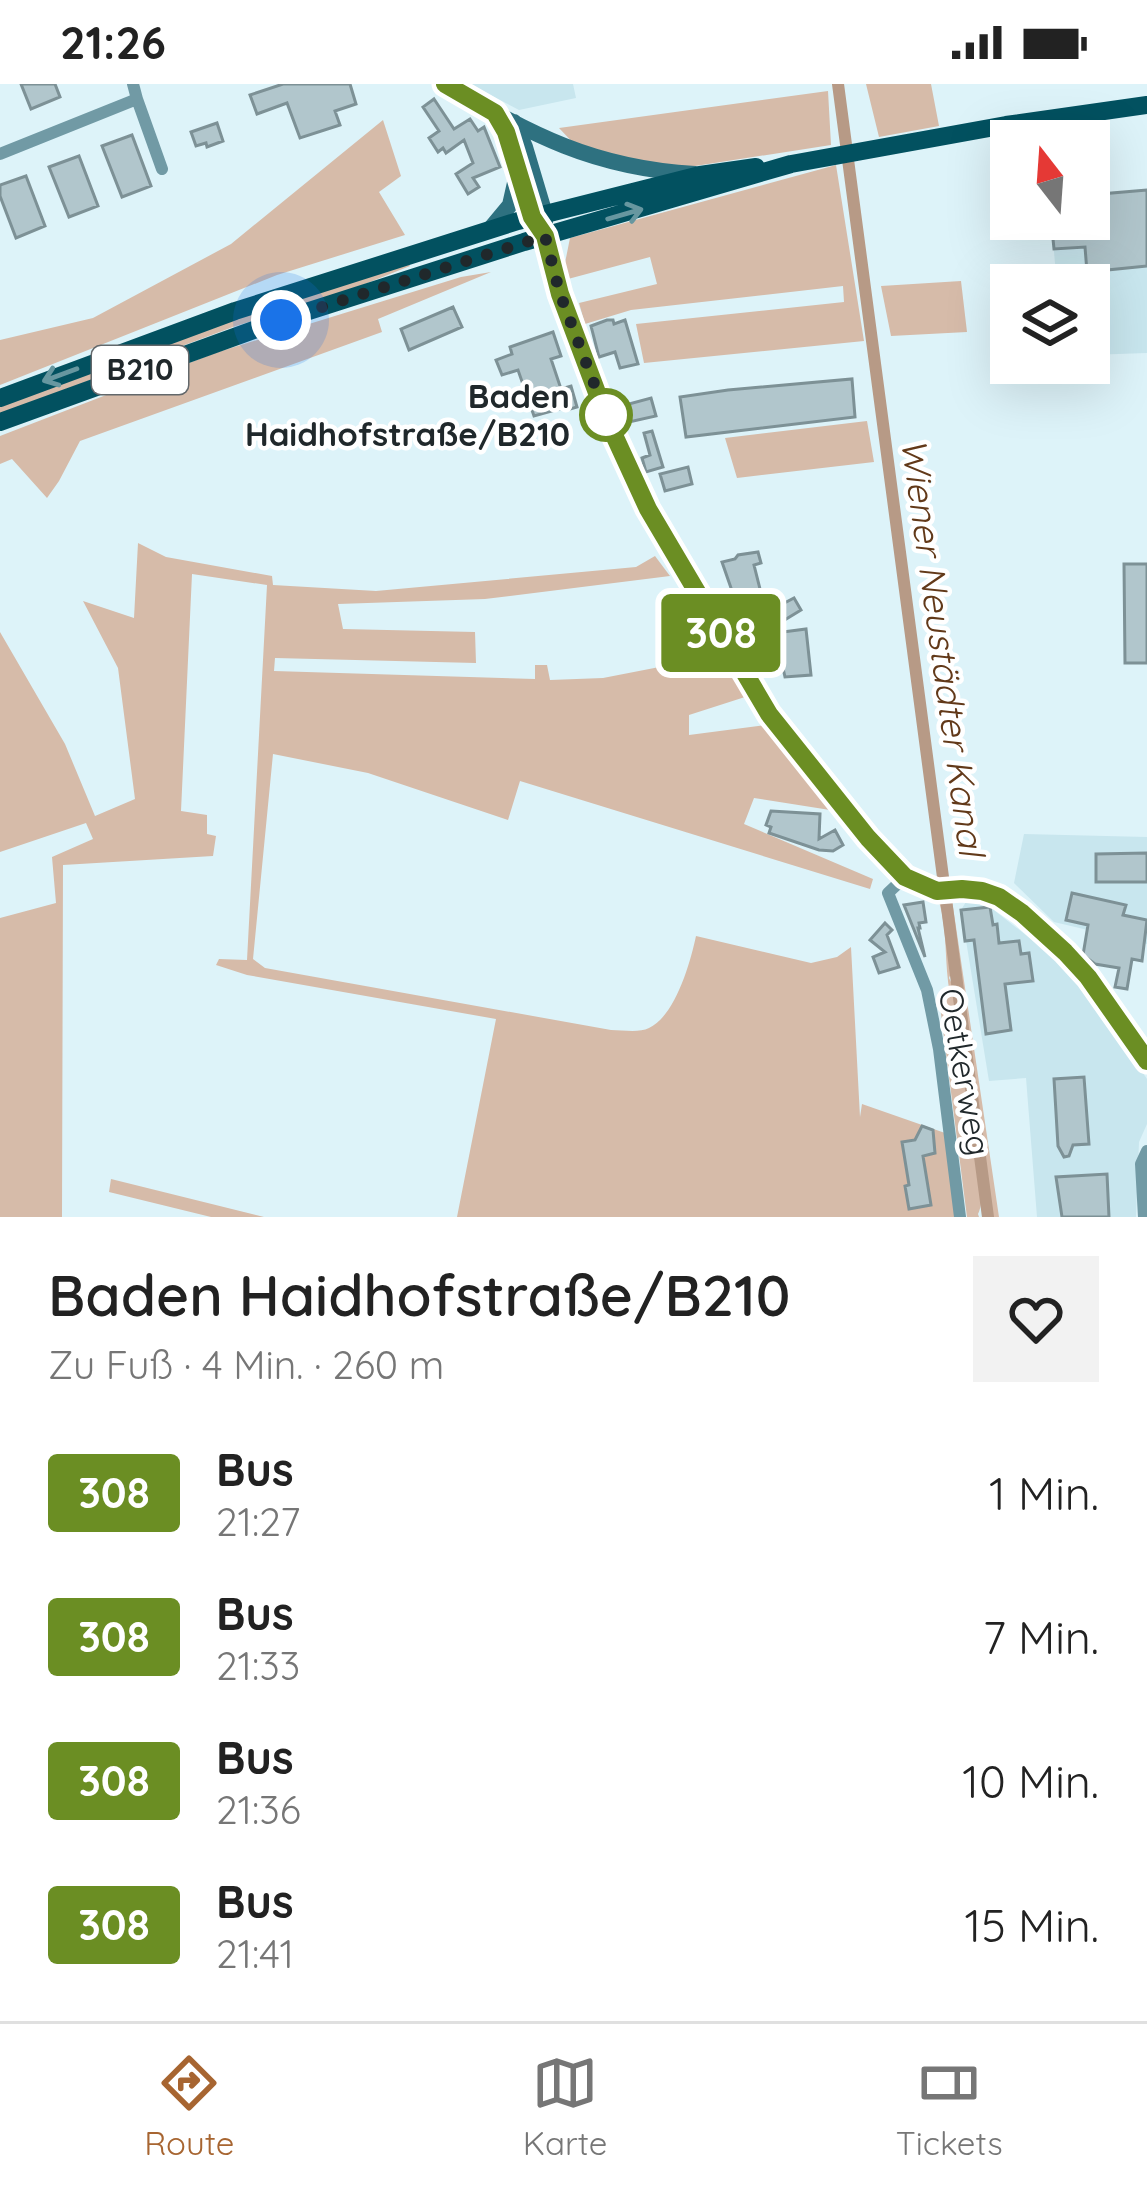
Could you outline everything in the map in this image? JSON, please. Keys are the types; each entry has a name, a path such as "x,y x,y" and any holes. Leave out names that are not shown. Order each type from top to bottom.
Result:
{"main road":[{"path":"445,84 592,158 700,175"},
{"name":"B210","path":"0,422 214,343 545,236 791,164 1147,105"},
{"path":"495,113 539,216"},
{"path":"514,122 525,147 545,236"},
{"name":"B210","path":"0,398 235,311 488,230 700,175 791,164"},
{"path":"488,230 512,201 518,167"}],"street":[{"path":"133,84 162,170"},
{"path":"0,154 137,99"},
{"path":"545,236 560,294 608,422 648,509 769,714 905,877 944,890 982,891 1022,913 1088,977 1147,1061"},
{"name":"Oetkerweg","path":"905,877 888,893 927,990 960,1217"},
{"path":"1144,1217 1141,1164 1147,1151"}],"shaded area":[{"path":"470,84 573,84 576,98 519,110"},
{"path":"866,84 931,84 939,126 879,137"},
{"path":"828,91 831,145 695,166 657,166 578,148 559,128"},
{"path":"383,120 401,176 379,192 405,235 277,275 0,385 0,340 93,318 231,244"},
{"path":"836,165 864,341 644,363 636,324 844,302 843,286 631,310 585,324 579,303 657,284 650,257 568,279 565,263 570,238"},
{"path":"1147,190 1147,353 1110,354 1110,264 1055,264 1053,240 1110,240 1110,193"},
{"path":"410,266 355,288 233,327 0,414 0,406 191,334"},
{"path":"491,272 378,319 382,332 80,441 47,498 12,459 0,464 0,436 215,353 461,277"},
{"path":"961,281 967,332 891,336 881,286"},
{"path":"867,421 874,462 737,478 725,438"},
{"path":"138,543 166,557 272,576 273,585 376,591 636,567 655,556 670,576 485,599 338,604 343,629 475,632 476,663 275,658 274,671 535,679 535,665 547,665 550,680 603,678 721,655 745,697 689,715 689,735 765,725 830,810 754,798 744,824 873,879 870,889 520,781 508,820 368,773 273,754 253,959 265,968 636,1031 658,1022 674,1001 696,936 811,963 837,957 851,947 860,1117 862,1104 945,1133 956,1217 457,1217 496,1019 247,975 216,965 219,959 247,960 267,585 192,574 181,811 207,815 207,834 216,836 213,856 63,865 62,1217 0,1217 0,918 56,903 52,857 93,839 86,823 0,852 0,632 65,744 95,816 135,799 118,668 83,601 134,618"},
{"path":"1024,834 1147,837 1147,944 1054,922 1014,883"},
{"path":"969,897 990,907 1059,961 1095,1002 1147,1079 1136,1217 1037,1217 1026,1078 989,1081 961,910"},
{"path":"952,900 999,1217 990,1217 948,905 953,968 949,978 957,994 954,1019 961,1036 962,1075 981,1170 979,1217 967,1217 940,1006 950,994 939,901"},
{"path":"111,1179 264,1217 211,1217 109,1192"}],"building":[{"path":"21,84 55,84 60,97 31,109"},
{"path":"283,84 350,84 356,104 335,111 340,125 300,138 287,103 257,114 250,95"},
{"path":"434,99 454,129 470,119 478,131 484,127 500,167 473,178 479,187 468,194 456,174 473,163 464,140 446,153 443,148 438,152 429,138 439,131 423,107"},
{"path":"217,123 223,141 196,146 191,132"},
{"path":"132,135 151,186 122,197 102,146"},
{"path":"79,156 98,206 69,217 49,167"},
{"path":"26,176 45,226 16,238 0,185"},
{"path":"1147,190 1147,266 1110,270 1110,264 1086,264 1085,247 1054,249 1053,240 1110,240 1110,193"},
{"path":"453,307 462,327 409,350 401,329"},
{"path":"607,320 614,324 625,320 638,364 620,368 615,352 599,357 591,326"},
{"path":"553,332 561,356 551,359 561,389 571,386 577,407 534,416 518,370 502,375 496,360 512,354 510,347"},
{"path":"852,379 855,417 686,437 680,397"},
{"path":"651,398 656,416 629,422 625,405"},
{"path":"652,431 663,467 646,472 642,458 650,455 644,433"},
{"path":"688,467 692,484 665,491 660,474"},
{"path":"758,552 761,563 754,565 760,589 749,592 756,618 794,598 801,610 760,635 806,629 811,675 785,677 780,655 764,660 754,622 731,628 725,618 739,611 722,562"},
{"path":"1124,564 1147,564 1147,663 1125,663"},
{"path":"685,615 691,641 699,639 702,651 683,656 676,632 665,634 662,621"},
{"path":"771,811 820,814 819,839 835,830 843,845 833,851 819,850 769,833 771,827 766,825"},
{"path":"1147,853 1147,882 1096,882 1096,854"},
{"path":"1072,893 1126,905 1123,915 1147,920 1142,961 1132,959 1127,989 1115,987 1119,968 1095,964 1083,955 1088,925 1066,920"},
{"path":"923,902 926,922 918,928 925,957 904,905"},
{"path":"990,907 999,943 1019,941 1021,954 1029,953 1033,981 1005,984 1011,1030 986,1034 974,940 965,941 961,910"},
{"path":"885,923 892,930 887,935 899,967 879,973 873,957 885,952 870,940"},
{"path":"1084,1077 1089,1144 1073,1145 1064,1157 1058,1146 1054,1079"},
{"path":"922,1126 933,1130 935,1153 923,1156 931,1205 909,1209 902,1142 915,1140"},
{"path":"1107,1174 1109,1217 1062,1217 1056,1177"}],"waterway":[{"name":"Wiener Neustädter Kanal","path":"838,84 988,1217"}],"bus line":[{"name":"308","path":"445,84 495,113 506,132 532,217 545,236 560,294 608,422 648,509 769,714 905,877 937,891 982,891 1022,913 1088,977 1147,1061"}],"place":[{"name":"Baden Haidhofstraße/B210","path":"606,415"}],"route":[{"path":"281,320 545,236 560,294 606,415"}]}
